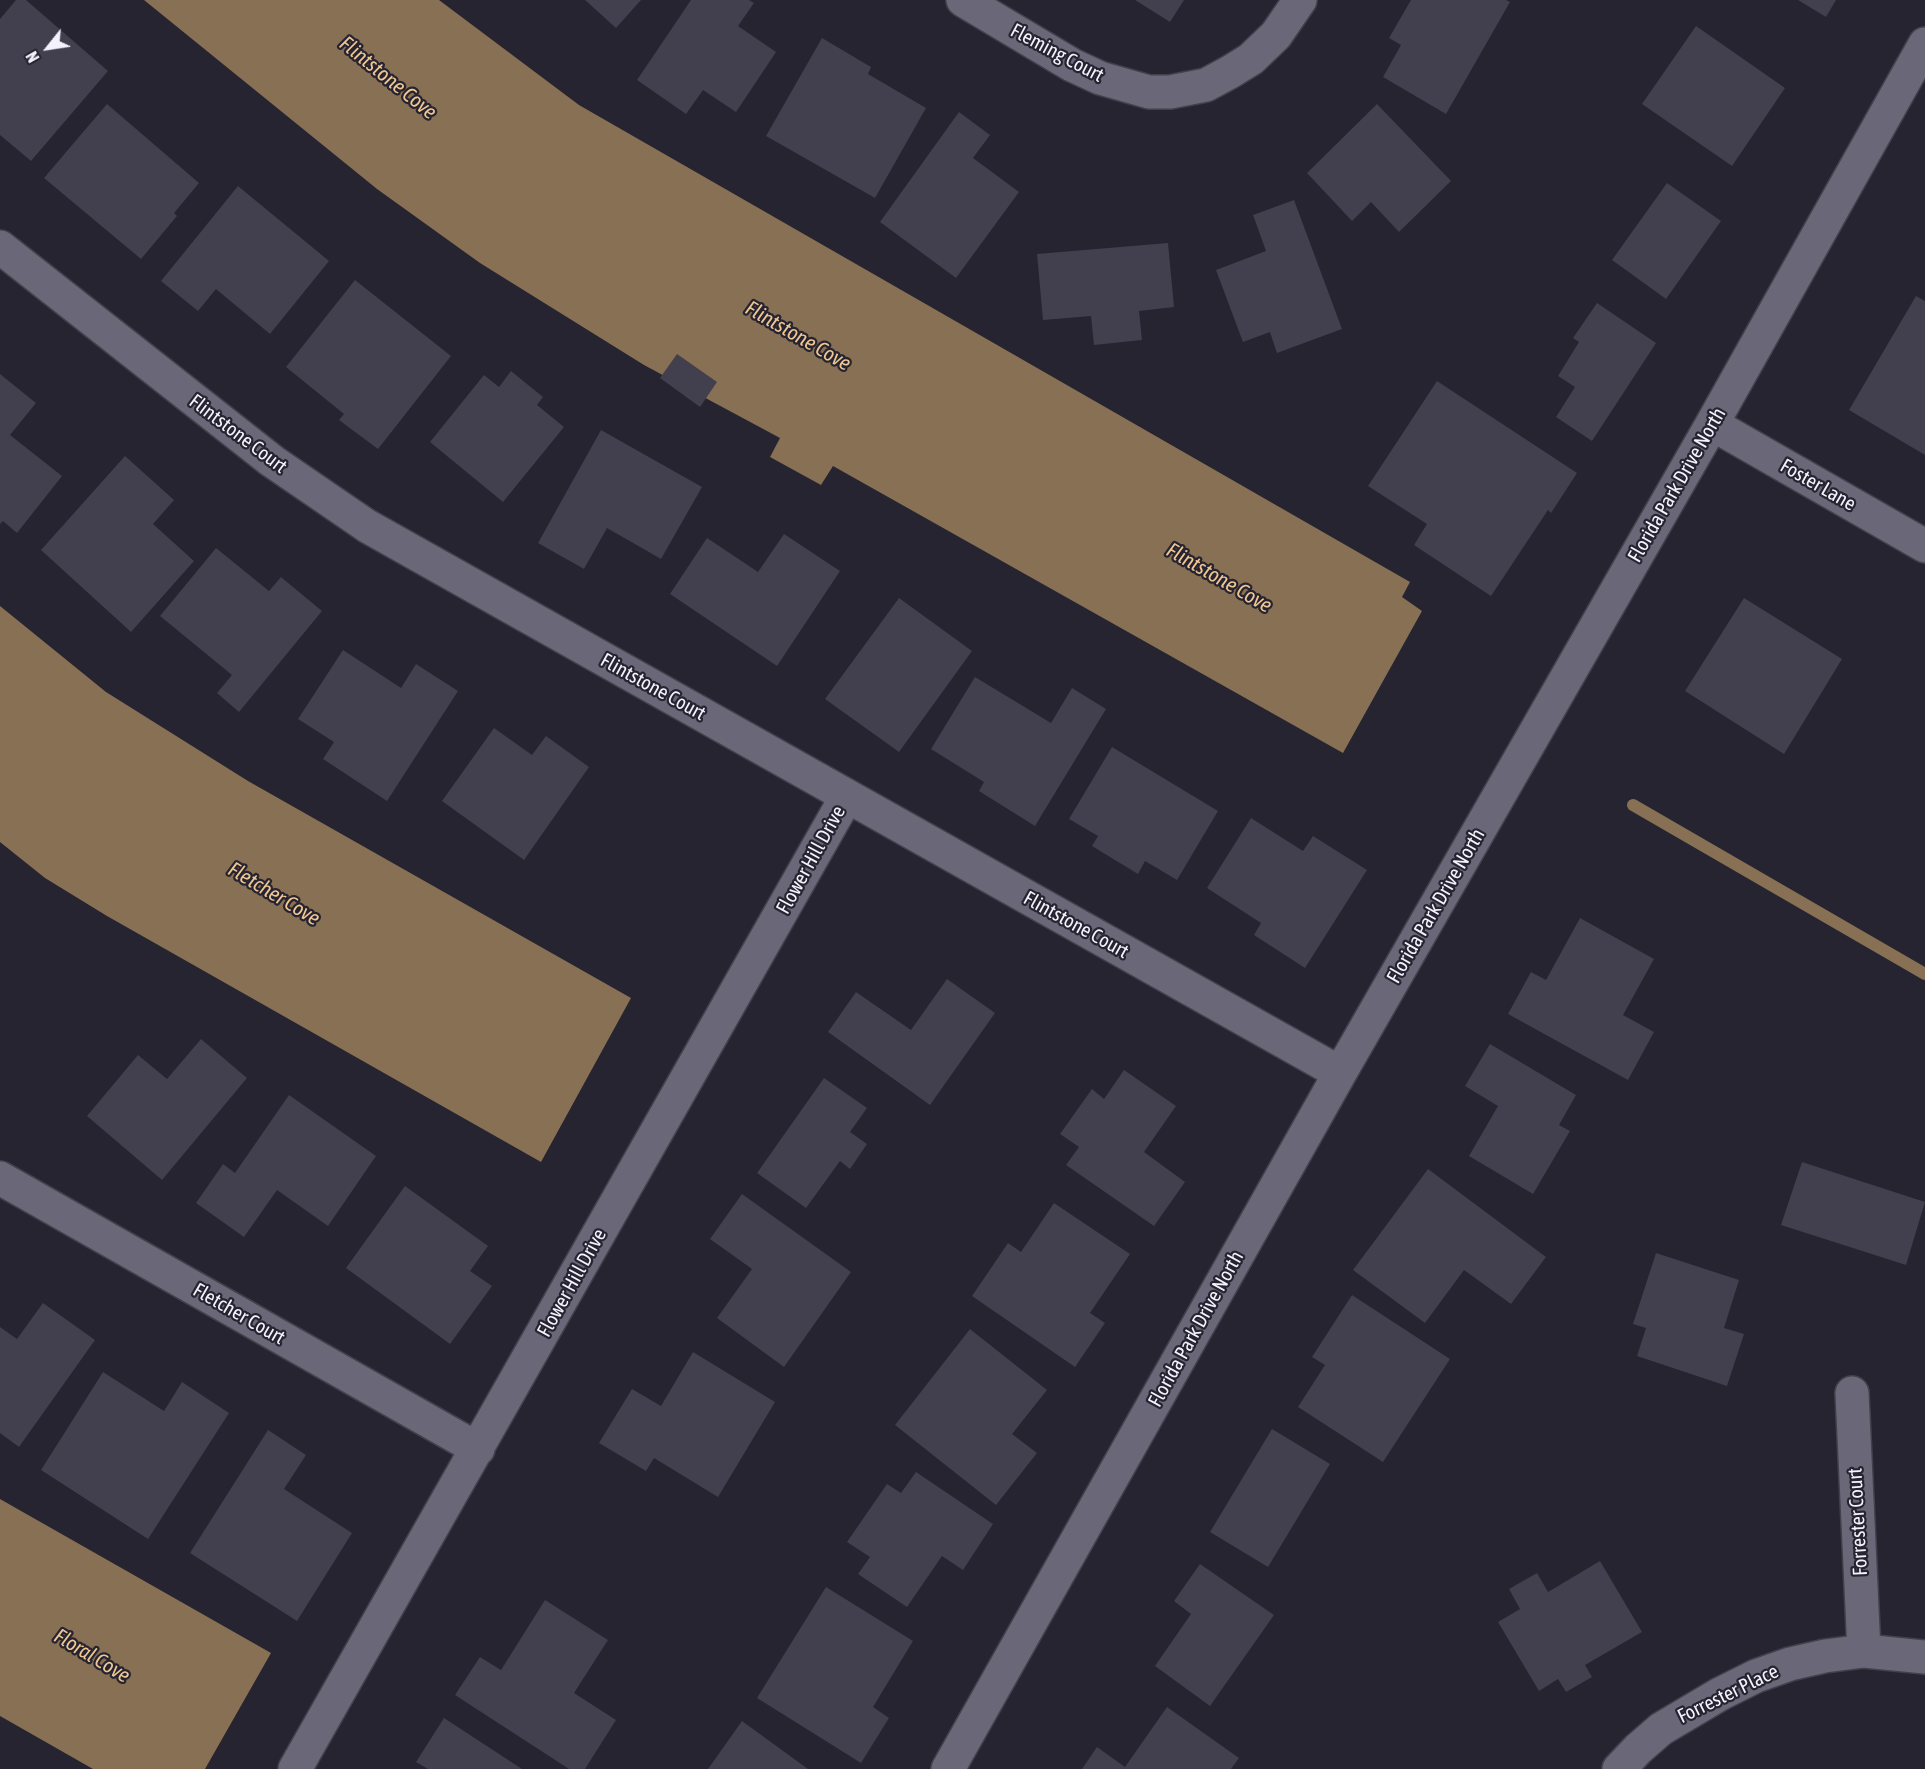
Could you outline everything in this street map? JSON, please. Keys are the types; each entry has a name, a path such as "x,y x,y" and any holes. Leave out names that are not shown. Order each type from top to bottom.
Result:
{"street":[{"name":"Fleming Court","path":"963,0 1049,52 1091,74 1126,87 1149,92 1170,92 1206,86 1251,59 1276,35 1300,0"},
{"name":"Florida Park Drive North","path":"948,1769 1340,1074 1712,424 1925,44"},
{"name":"Flintstone Court","path":"0,247 272,461 357,519 1340,1074"},
{"name":"Foster Lane","path":"1712,424 1925,546"},
{"name":"Flower Hill Drive","path":"296,1769 847,796"},
{"name":"Fletcher Court","path":"0,1178 478,1449"},
{"name":"Forrester Court","path":"1852,1393 1864,1651"},
{"name":"Forrester Place","path":"1619,1769 1661,1729 1756,1676 1790,1664 1825,1656 1864,1651 1925,1657"}],"water":[{"name":"Flintstone Cove","path":"144,0 439,0 579,105 1410,582 1402,597 1422,611 1343,753 833,466 821,485 770,457 780,438 644,365 480,263 377,189"},
{"name":"Fletcher Cove","path":"0,606 106,692 248,781 631,998 541,1162 107,916 45,878 0,842"},
{"name":"Floral Cove","path":"0,1499 271,1653 205,1769 93,1769 0,1716"}],"building":[{"path":"16,0 26,0 108,71 31,161 0,135 0,19"},
{"path":"585,0 641,0 616,28"},
{"path":"691,0 749,0 754,3 738,26 776,52 736,112 703,90 686,114 637,80"},
{"path":"1135,0 1184,0 1170,22"},
{"path":"1411,0 1506,0 1510,2 1446,114 1383,77 1401,45 1389,38"},
{"path":"1798,0 1836,0 1826,17"},
{"path":"1696,26 1785,88 1732,166 1642,104"},
{"path":"822,38 871,67 868,74 926,108 875,198 766,136"},
{"path":"107,104 199,183 174,213 177,216 141,259 44,178"},
{"path":"1377,104 1451,181 1399,232 1371,202 1352,221 1307,173"},
{"path":"959,112 990,135 973,158 1019,192 956,278 880,222"},
{"path":"1667,183 1721,221 1666,299 1612,260"},
{"path":"238,186 329,261 270,334 216,289 198,311 161,281"},
{"path":"1294,200 1342,329 1277,353 1270,332 1243,342 1216,270 1266,251 1253,215"},
{"path":"1168,243 1174,307 1139,311 1142,340 1094,345 1091,316 1043,320 1037,254"},
{"path":"355,280 451,356 378,449 339,420 344,414 286,367"},
{"path":"1916,296 1925,301 1925,455 1849,410"},
{"path":"1597,303 1656,343 1592,441 1556,417 1575,387 1558,376 1579,342 1573,338"},
{"path":"677,354 717,382 700,407 660,378"},
{"path":"511,371 543,397 537,405 564,427 503,502 430,442 484,375 499,387"},
{"path":"0,374 36,403 10,435 62,476 17,533 3,521 0,524"},
{"path":"1437,381 1577,473 1551,513 1548,510 1491,596 1414,545 1427,524 1368,486"},
{"path":"601,430 702,487 661,559 607,528 584,569 538,543"},
{"path":"125,456 174,500 153,524 194,561 131,632 41,550"},
{"path":"784,534 840,571 777,666 670,594 707,538 758,572"},
{"path":"216,548 269,591 281,577 322,611 239,712 217,693 232,675 160,616"},
{"path":"899,598 972,651 899,752 825,699"},
{"path":"1744,598 1842,659 1784,754 1685,691"},
{"path":"343,650 401,688 416,664 458,691 387,801 323,759 334,742 298,719"},
{"path":"975,677 1051,723 1072,688 1106,709 1035,826 979,791 984,782 931,749"},
{"path":"494,728 532,755 546,736 589,767 524,860 442,801"},
{"path":"1112,747 1218,811 1177,880 1145,861 1138,874 1092,846 1098,836 1069,819"},
{"path":"1251,818 1303,851 1313,836 1367,870 1305,968 1254,935 1261,923 1207,888"},
{"path":"1580,918 1654,959 1623,1015 1654,1032 1628,1080 1508,1014 1531,972 1546,980"},
{"path":"947,979 995,1013 930,1105 828,1032 856,992 911,1030"},
{"path":"201,1039 247,1078 162,1180 87,1116 138,1055 167,1079"},
{"path":"1490,1044 1576,1095 1559,1125 1570,1131 1533,1194 1469,1156 1498,1106 1465,1086"},
{"path":"1124,1070 1176,1106 1144,1152 1185,1182 1154,1226 1066,1165 1079,1147 1060,1134 1092,1089 1104,1099"},
{"path":"824,1078 867,1108 850,1132 867,1144 850,1169 840,1161 806,1208 757,1173"},
{"path":"289,1095 376,1156 328,1226 277,1190 244,1237 196,1203 223,1164 235,1173"},
{"path":"1802,1162 1925,1202 1906,1265 1781,1225"},
{"path":"1428,1169 1546,1257 1511,1304 1464,1270 1425,1323 1353,1270"},
{"path":"405,1186 488,1246 470,1271 492,1286 450,1344 346,1268"},
{"path":"742,1194 851,1272 784,1367 717,1318 752,1269 710,1239"},
{"path":"1054,1203 1130,1254 1090,1313 1105,1323 1075,1367 972,1296 1008,1243 1021,1252"},
{"path":"1656,1253 1739,1280 1724,1328 1744,1334 1727,1386 1637,1356 1646,1328 1633,1324"},
{"path":"1352,1295 1450,1359 1383,1462 1298,1407 1325,1365 1312,1357"},
{"path":"43,1303 95,1340 19,1447 0,1433 0,1327 17,1339"},
{"path":"970,1329 1047,1390 1012,1434 1037,1453 996,1505 895,1425"},
{"path":"693,1352 775,1402 718,1497 654,1458 646,1471 599,1443 632,1389 661,1406"},
{"path":"103,1372 164,1411 182,1382 229,1413 148,1539 41,1470"},
{"path":"1272,1429 1330,1464 1268,1567 1210,1532"},
{"path":"268,1430 306,1455 284,1489 352,1533 297,1621 190,1553"},
{"path":"916,1472 993,1524 963,1570 942,1556 907,1607 858,1574 870,1557 847,1542 887,1484 901,1493"},
{"path":"1600,1561 1642,1632 1585,1665 1592,1677 1566,1692 1558,1679 1539,1691 1498,1622 1520,1609 1509,1589 1537,1573 1548,1592"},
{"path":"1200,1564 1274,1615 1210,1706 1155,1666 1191,1614 1174,1601"},
{"path":"826,1587 913,1641 873,1707 889,1718 861,1763 757,1698"},
{"path":"545,1600 608,1640 574,1693 616,1720 585,1769 569,1769 455,1695 480,1657 501,1670"},
{"path":"1167,1707 1239,1758 1231,1769 1082,1769 1097,1747 1125,1767"},
{"path":"444,1718 522,1769 428,1769 416,1762"},
{"path":"742,1721 808,1769 708,1769"}],"waterway":[{"path":"1633,805 1925,974"}]}
